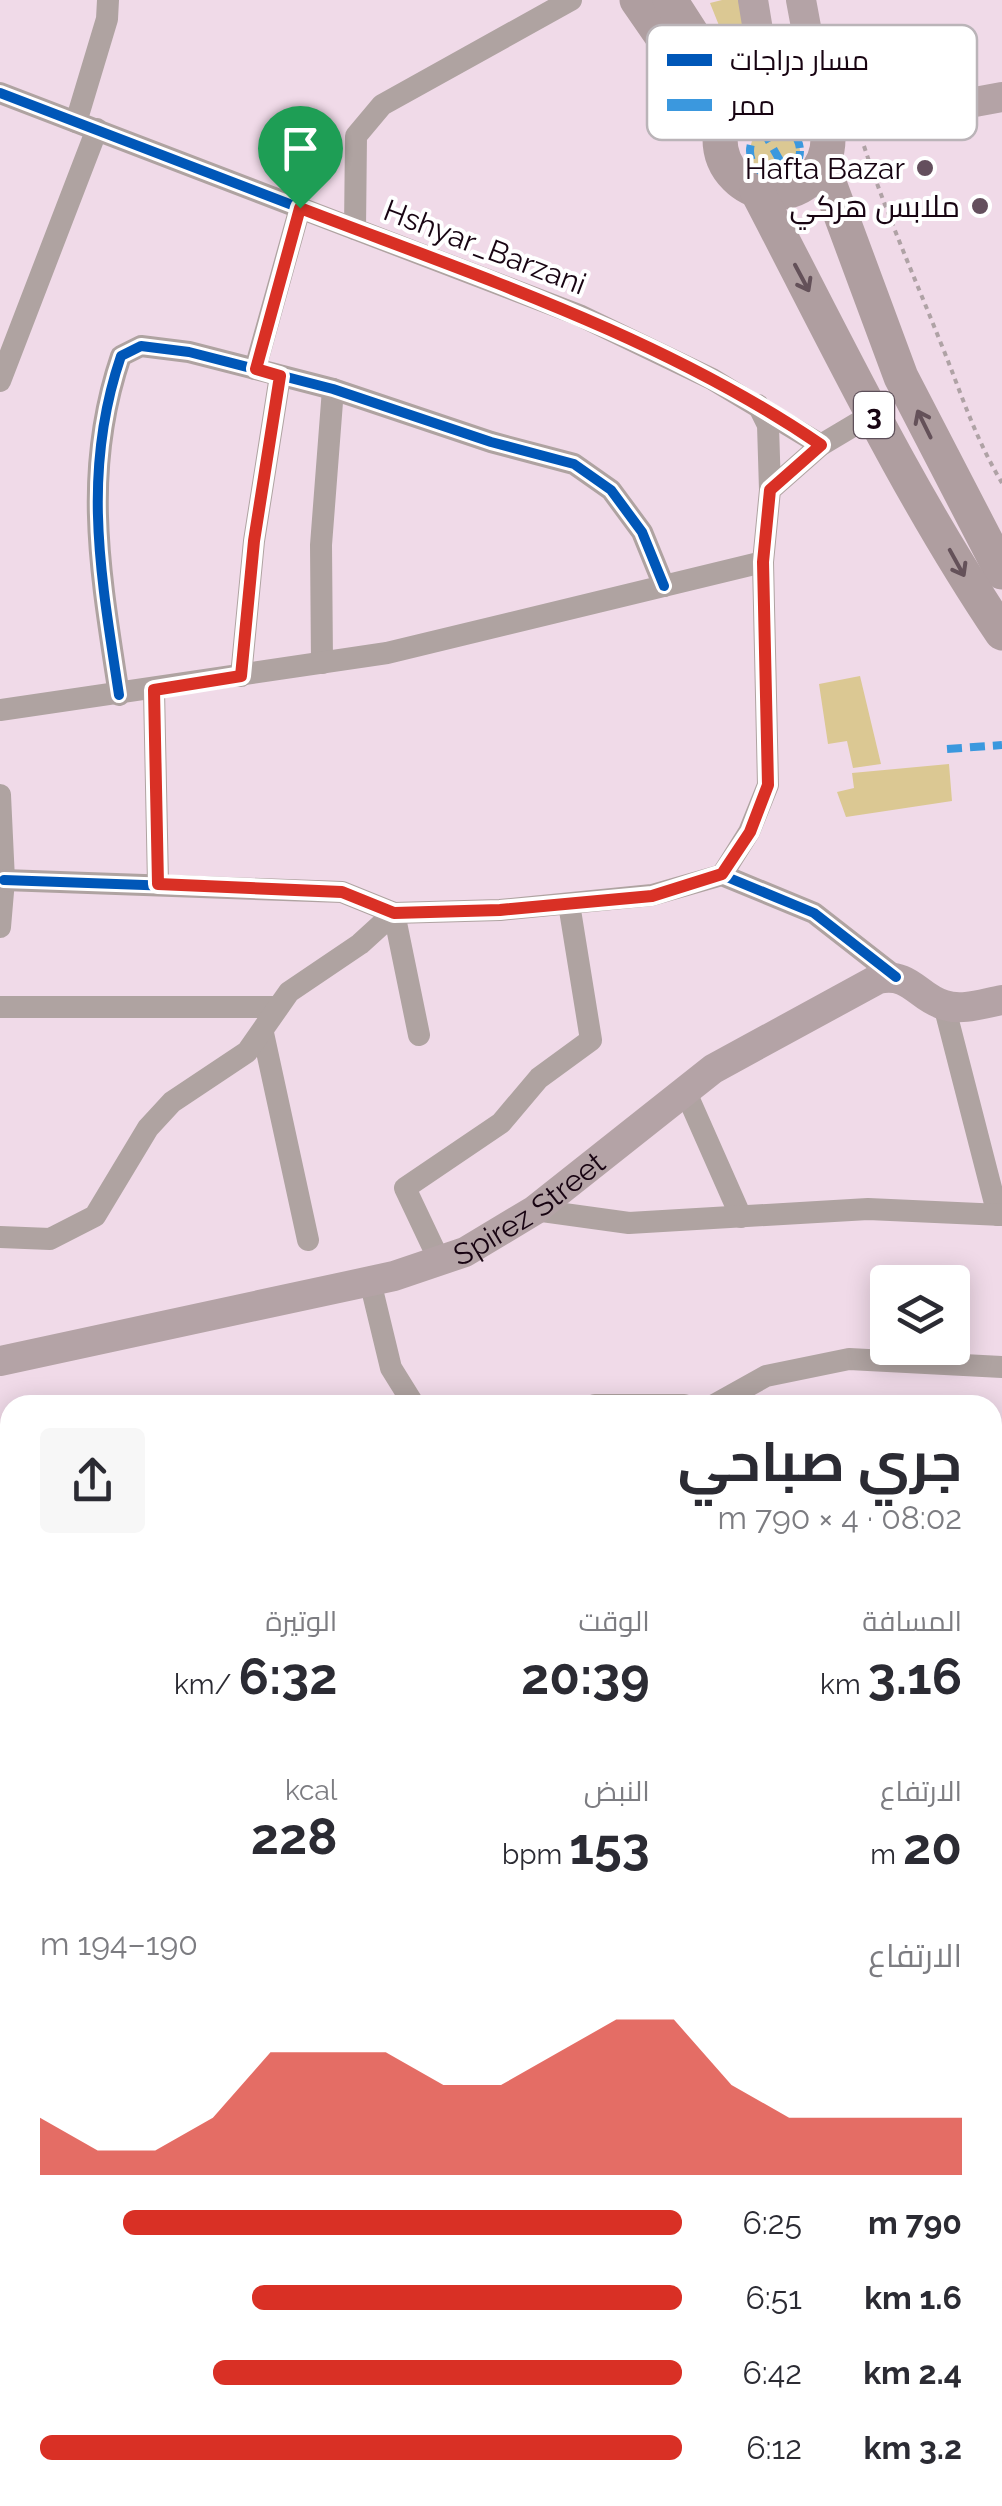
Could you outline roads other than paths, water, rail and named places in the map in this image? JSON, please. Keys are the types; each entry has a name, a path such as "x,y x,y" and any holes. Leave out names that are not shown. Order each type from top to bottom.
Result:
{"highway":[{"name":"3","path":"637,0 657,25"},
{"name":"3","path":"722,140 725,164 736,178 757,191 873,414 970,586 1002,633"},
{"path":"757,191 794,190 822,164 829,140"},
{"name":"3","path":"822,164 900,377 1002,572"}],"main road":[{"path":"754,0 758,25"},
{"path":"802,0 806,25"},
{"path":"977,101 1002,97"},
{"path":"896,977 916,984 944,1006 969,1007 1002,1000"},
{"name":"Spirez Street","path":"0,1361 370,1281 440,1262 489,1240 535,1210 684,1088 742,1050 878,979 896,977"}],"street":[{"path":"0,381 86,125 108,0"},
{"path":"355,229 356,136 382,105 571,0"},
{"name":"Hshyar_Barzani","path":"0,94 579,315 758,404 821,445"},
{"path":"256,369 300,208"},
{"path":"119,694 96,537 96,484 100,429 121,356 140,346 189,352 256,369 574,464 610,490 642,532 664,586"},
{"path":"241,676 254,541 280,376"},
{"path":"322,663 320,544 333,390"},
{"path":"4,880 342,892 394,913 652,896 722,874 750,832 768,785 763,562 770,490 768,425 758,404"},
{"path":"770,490 821,445 873,414"},
{"path":"0,710 387,653 763,562"},
{"path":"154,690 158,884"},
{"path":"0,795 4,880 0,927"},
{"path":"722,874 814,914 896,977"},
{"path":"440,1262 405,1188 502,1122 539,1078 591,1040 569,904"},
{"path":"0,1237 50,1239 95,1216 148,1128 172,1102 215,1077 263,1033 289,992 360,944 394,913"},
{"path":"394,913 419,1035"},
{"path":"0,1006 276,1007"},
{"path":"535,1210 629,1223 868,1209 1000,1215 944,1006"},
{"path":"263,1033 308,1240"},
{"path":"684,1088 742,1217"},
{"path":"370,1281 391,1368 408,1395"},
{"path":"732,1395 766,1376 849,1360 1002,1367"}],"place":[{"name":"Hafta Bazar","path":"925,168"},
{"name":"ملابس هركي","path":"980,206"}]}
